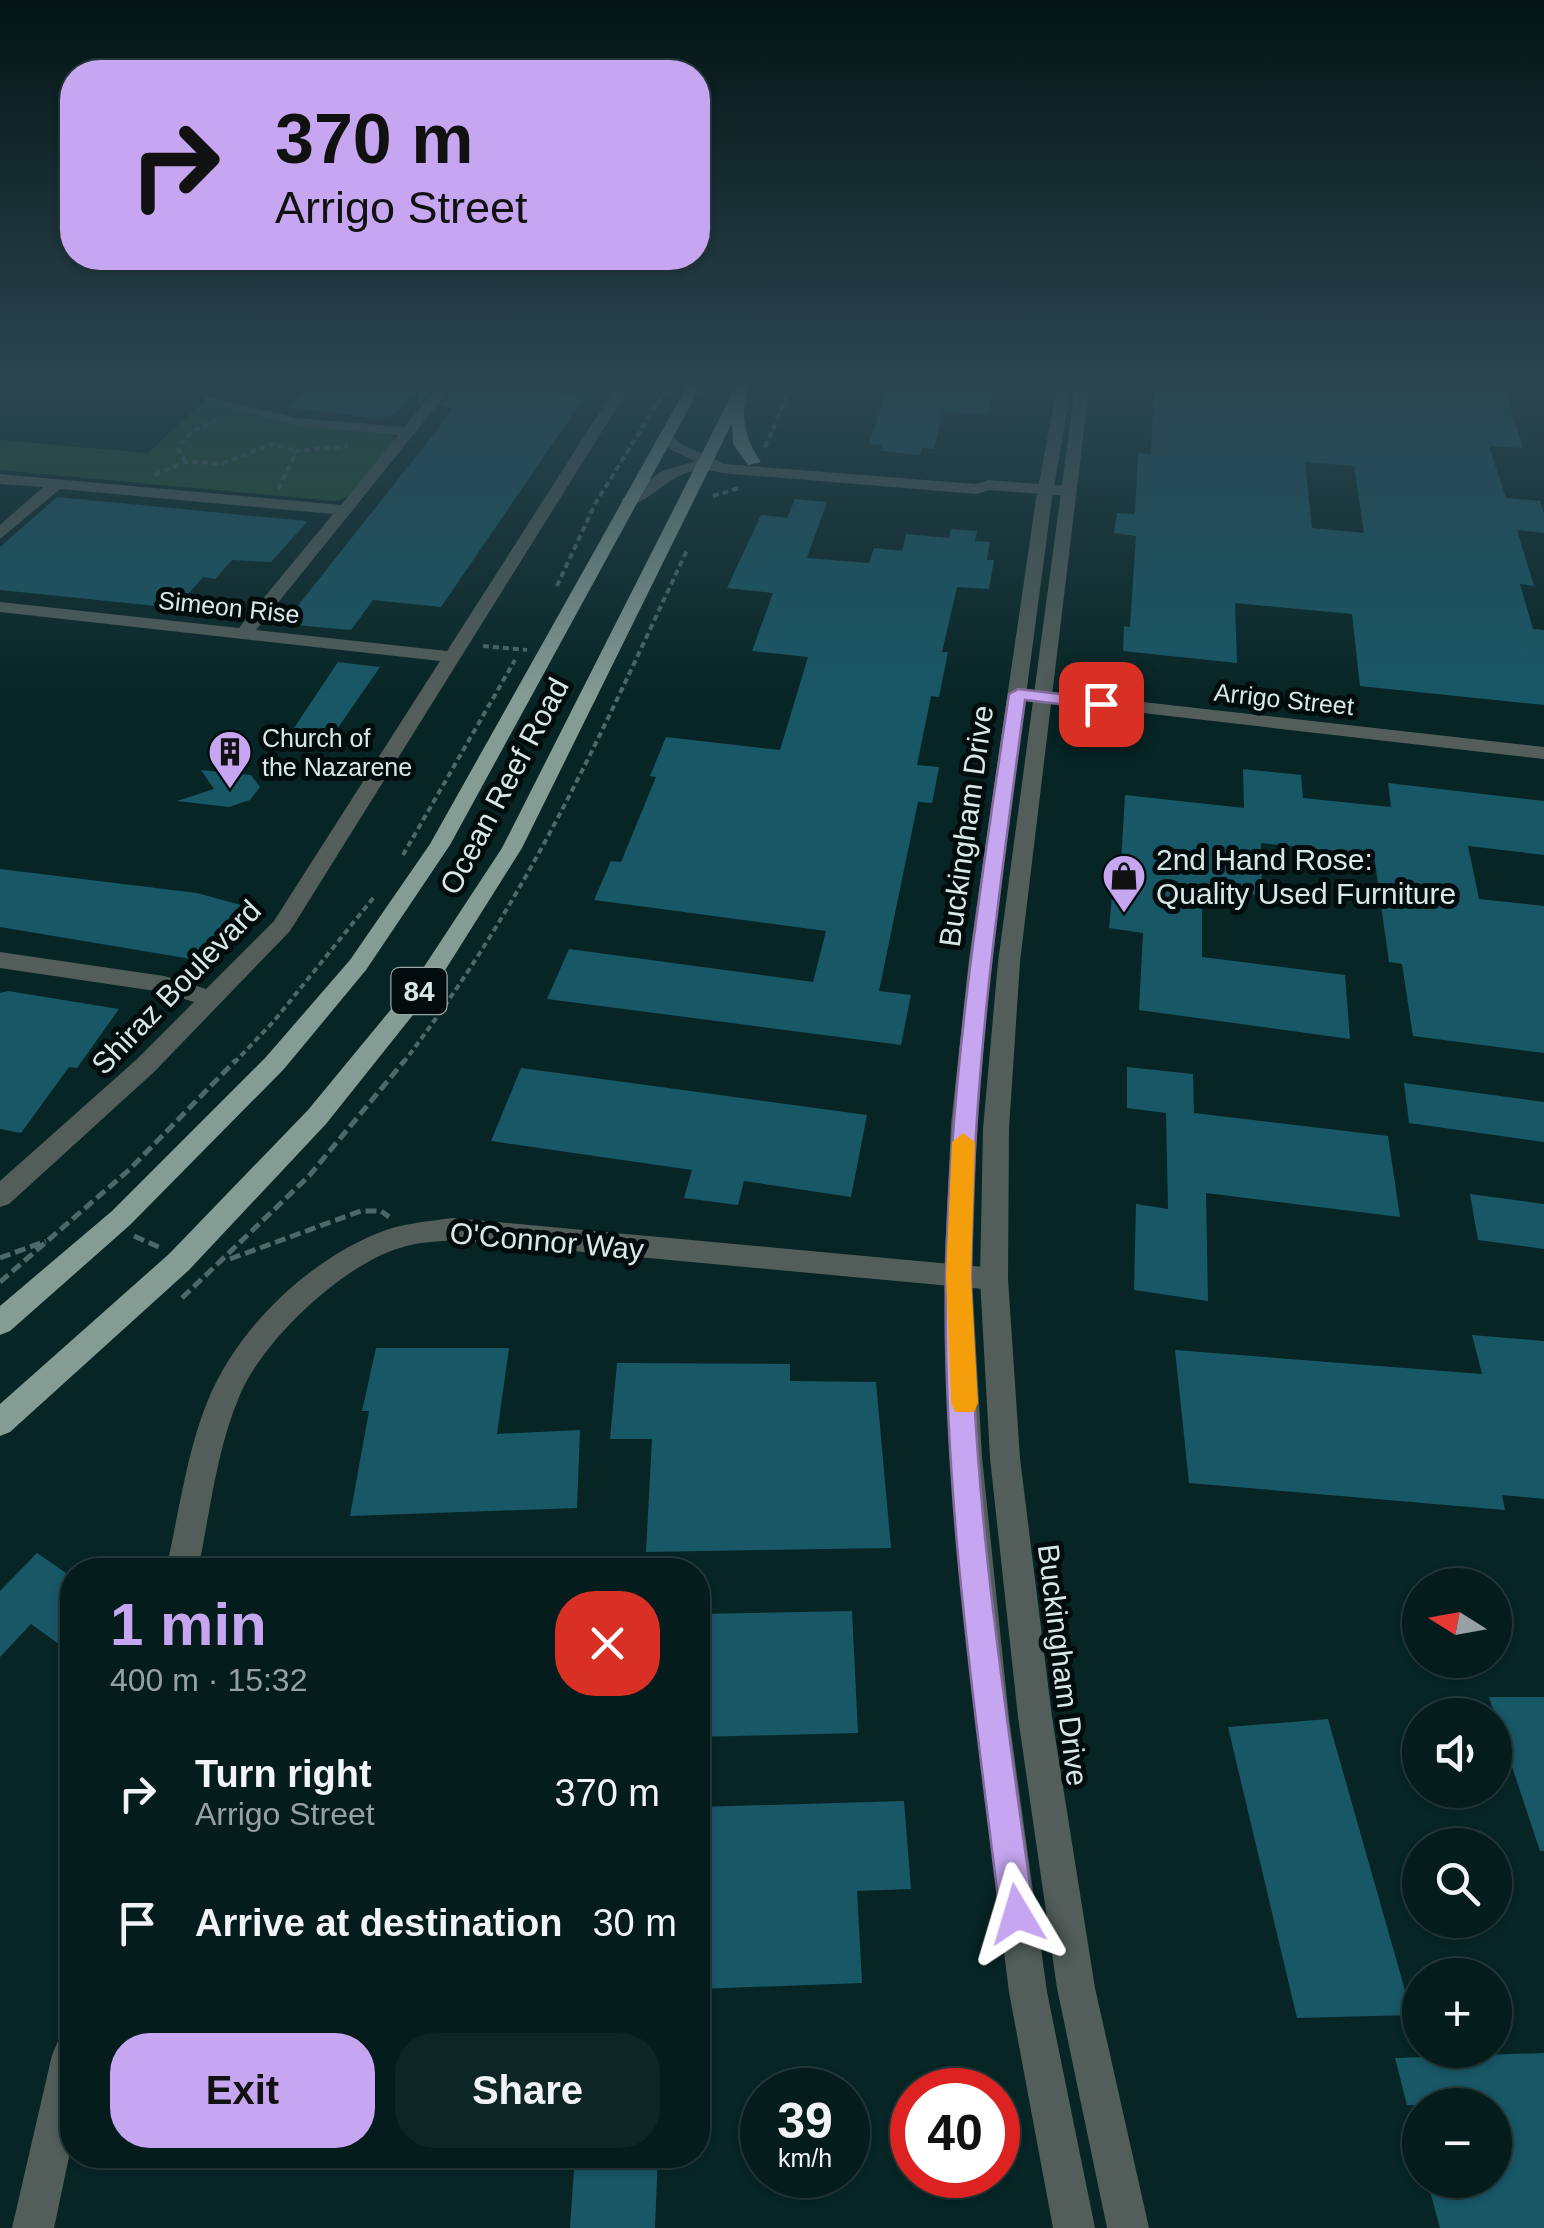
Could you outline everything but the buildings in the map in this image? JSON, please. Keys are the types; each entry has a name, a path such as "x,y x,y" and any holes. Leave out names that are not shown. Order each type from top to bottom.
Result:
{"main road":[{"name":"Ocean Reef Road","path":"0,1323 112,1225 276,1064 358,965 440,845 634,492"},
{"name":"Ocean Reef Road","path":"0,1423 182,1260 317,1116 424,985 512,848 690,492"}],"street":[{"path":"0,534 47,492"},
{"path":"144,492 344,510"},
{"path":"244,634 359,492"},
{"name":"Shiraz Boulevard","path":"0,1197 145,1066 282,926 556,492"},
{"path":"628,502 642,492"},
{"path":"983,492 1056,495"},
{"name":"Buckingham Drive","path":"1056,492 1030,695 996,1129 994,1279 1005,1458 1035,1717 1076,1988 1128,2228"},
{"name":"Simeon Rise","path":"0,607 452,657"},
{"name":"Buckingham Drive","path":"1030,695 980,958 964,1126 958,1276 966,1457 992,1718 1028,1992 1074,2228"},
{"name":"Arrigo Street","path":"1030,695 1544,753"},
{"path":"0,960 164,984 211,998"},
{"name":"O'Connor Way","path":"185,1558 211,1446 233,1378 275,1324 330,1275 400,1238 453,1229 994,1279"},
{"path":"33,2228 60,2108"}],"path":[{"path":"554,591 602,492"},
{"path":"400,860 529,635"},
{"path":"0,1282 130,1169 274,1022 379,891"},
{"path":"82,1211 209,1276"},
{"path":"228,1260 361,1211 381,1211 392,1220 400,1238"},
{"path":"0,1258 48,1240"}],"green space":[{"path":"237,492 355,492 335,501"}],"slow traffic":[{"path":"963,1142 958,1276 964,1403"}],"place":[{"name":"Church of the Nazarene","path":"230,790"},
{"name":"2nd Hand Rose: Quality Used Furniture","path":"1124,914"}],"route":[{"path":"1017,1914 992,1718 966,1457 958,1276 964,1126 980,958 1018,694 1101,704"}]}
